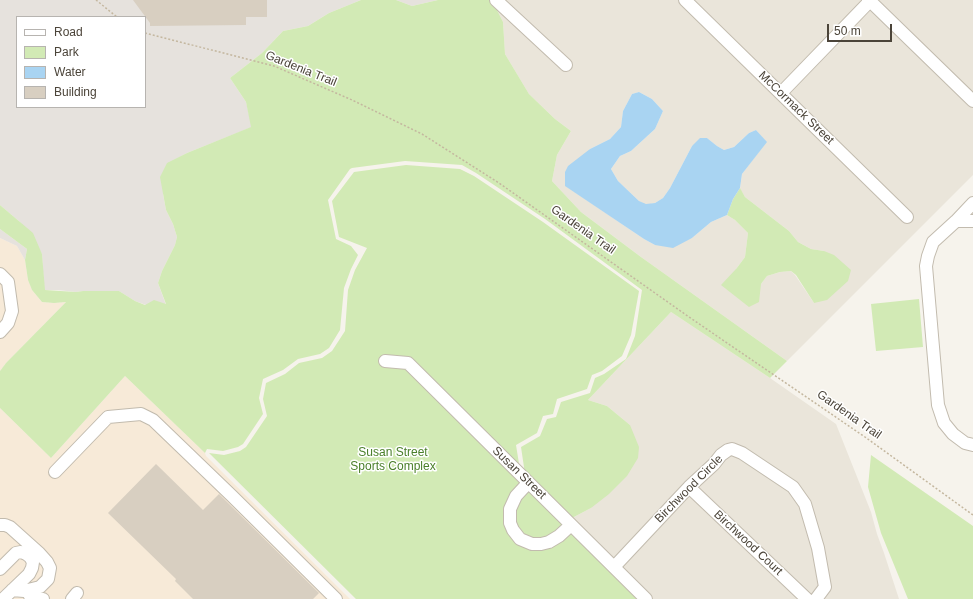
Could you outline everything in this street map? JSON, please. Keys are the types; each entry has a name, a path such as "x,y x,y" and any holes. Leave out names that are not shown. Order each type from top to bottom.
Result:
{"street":[{"path":"497,0 566,66"},
{"name":"McCormack Street","path":"685,0 907,217"},
{"path":"781,93 868,3 869,0 970,94"},
{"path":"973,203 933,242 926,266 938,405 944,423 952,434 965,443 973,445"},
{"path":"956,221 973,222"},
{"path":"0,274 8,282 12,311 8,323 0,332"},
{"name":"Susan Street","path":"385,361 408,364 646,599"},
{"path":"55,472 108,417 141,414 153,420 336,599"},
{"name":"Birchwood Circle","path":"614,567 689,487 714,464 721,455 732,449 742,453 793,487 805,504 818,548 825,587 816,599"},
{"path":"528,483 516,496 510,509 510,522 512,530 520,539 532,544 549,542 559,536 571,525"},
{"name":"Birchwood Court","path":"689,487 807,599"},
{"path":"0,525 10,527 22,537 26,546 44,564 45,573 43,579 25,586 3,599"},
{"path":"0,569 16,553 21,552 30,557 33,562 32,568 19,589"},
{"path":"19,589 31,598 43,599"}],"path":[{"path":"96,0 116,16"},
{"name":"Gardenia Trail","path":"146,33 274,66 352,100 422,134 499,183 689,317 865,437 973,515"}],"shaded area":[{"path":"0,0 361,0 329,13 308,26 283,31 262,53 230,78 246,102 252,127 187,153 167,164 163,194 166,210 173,224 177,237 175,245 162,271 158,283 166,305 146,305 135,301 119,291 76,292 44,290 42,254 20,222 0,205"},
{"path":"396,0 438,0 412,6"},
{"path":"492,0 973,0 973,175 787,361 641,257 581,212 552,181 557,155 571,131 555,119 529,94 505,54 503,22","holes":["639,92 652,99 663,111 655,129 631,151 620,156 611,169 618,181 639,201 646,205 655,203 663,198 670,188 692,146 707,138 724,150 734,147 749,133 756,130 766,142 742,174 740,189 745,197 789,231 798,242 811,249 824,251 814,303 791,271 780,272 767,276 761,284 736,269 745,257 748,233 735,220 727,215 711,222 692,238 655,245 566,186 590,149 610,139 621,127 623,111 632,94"]},
{"path":"0,229 27,249 25,260 17,246 0,238"},
{"path":"0,238 17,246 25,260 28,280 32,290 42,302 66,302 0,371"},
{"path":"671,312 836,424 871,512 899,599 649,599 572,518 591,508 630,425 607,406 588,400"},
{"path":"125,376 205,453 206,456 350,599 0,599 0,408 51,458"}],"green space":[{"path":"361,0 396,0 412,6 438,0 492,0 503,22 505,54 529,94 555,119 571,131 557,155 552,181 581,212 641,257 787,361 770,378 671,312 588,400 607,406 630,425 639,447 638,458 627,476 609,494 591,508 572,518 525,474 521,447 540,436 547,419 556,417 561,402 590,393 595,378 604,374 626,359 635,336 642,290 545,219 462,165 405,161 350,169 328,200 336,239 351,246 358,255 344,288 340,330 329,348 320,354 298,359 283,370 263,379 259,398 263,414 243,444 238,447 223,451 207,449 205,453 125,376 51,458 0,408 0,371 66,302 42,302 32,290 28,280 25,260 27,249 0,229 0,205 33,233 42,254 45,290 76,292 119,291 135,301 145,305 154,300 166,304 158,283 162,271 175,245 177,237 173,224 166,210 160,177 167,163 187,153 251,127 246,102 230,78 262,53 283,31 308,26 329,13"},
{"name":"Susan Street Sports Complex","path":"406,165 460,169 474,176 543,222 639,291 631,335 622,356 602,371 592,375 587,389 557,399 553,414 543,416 537,433 516,445 521,476 637,590 637,599 356,599 209,453 224,455 240,451 246,447 267,416 263,399 266,383 285,374 299,363 322,358 332,351 345,331 348,290 355,270 367,248 339,237 332,201 354,172"},
{"path":"740,188 745,197 789,231 798,242 811,249 824,251 834,255 851,270 848,281 827,300 814,303 796,275 791,271 780,272 767,276 761,284 759,302 749,307 721,285 745,257 748,233 735,220 727,215 733,199"},
{"path":"919,299 923,347 876,351 871,304"},
{"path":"871,455 973,526 973,599 908,599 881,533 868,487"}],"water":[{"path":"639,92 652,99 663,111 655,129 631,151 620,156 611,169 618,181 639,201 646,204 655,203 663,198 670,188 692,146 700,138 707,138 724,150 734,147 749,133 756,130 767,142 742,174 740,188 733,199 727,215 711,222 692,238 673,248 655,245 644,239 565,186 565,172 568,166 590,149 610,139 621,127 623,111 632,94"}],"building":[{"path":"133,0 267,0 267,17 246,17 246,25 150,26 150,23"},
{"path":"156,464 203,510 219,494 319,593 313,599 193,599 175,581 176,579 108,513"}]}
